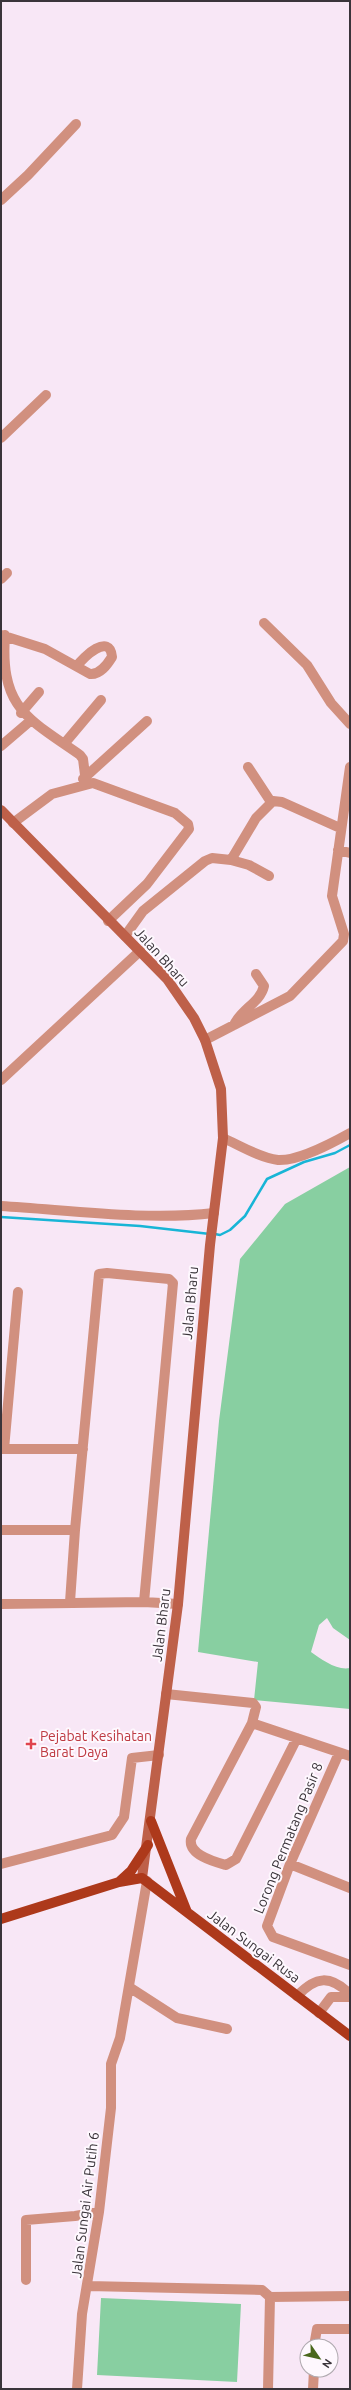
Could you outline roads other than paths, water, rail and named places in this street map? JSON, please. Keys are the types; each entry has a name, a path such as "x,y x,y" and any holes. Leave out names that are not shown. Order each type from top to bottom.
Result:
{"main road":[{"name":"Jalan Bharu","path":"1,810 108,921 125,936 167,979 179,995 205,1040 221,1089 223,1138 210,1245 178,1604 145,1879"},
{"path":"151,1821 188,1913"},
{"path":"119,1882 131,1871 148,1844"},
{"path":"1,1919 119,1882 145,1879"},
{"name":"Jalan Sungai Rusa","path":"145,1879 350,2036"}],"street":[{"path":"1,200 28,175 76,124"},
{"path":"1,438 46,395"},
{"path":"264,623 307,665 331,703 350,724"},
{"path":"77,666 45,649 3,635 3,673 21,713 30,722 64,744 84,760 86,775"},
{"path":"21,713 39,692"},
{"path":"64,744 101,700"},
{"path":"79,786 86,775 147,721"},
{"path":"1,746 30,722"},
{"path":"205,1040 233,1027 294,993 343,941 344,934 332,896 340,828 350,767"},
{"path":"248,768 271,802"},
{"path":"13,823 45,798 79,786 97,783 175,813 189,827 147,884 108,921"},
{"path":"231,860 256,818 271,802 282,802 340,828"},
{"path":"338,850 350,853"},
{"path":"125,936 143,911 205,861 212,858 231,860 249,865 269,876"},
{"path":"1,1080 140,951"},
{"path":"233,1027 237,1018 261,995 264,986 256,974"},
{"path":"223,1138 279,1160 295,1157 327,1145 350,1133"},
{"path":"1,1206 151,1215 190,1216 214,1213"},
{"path":"70,1602 75,1530 99,1274 169,1279 173,1283 144,1602"},
{"path":"18,1292 2,1449 83,1449"},
{"path":"1,1530 75,1530"},
{"path":"1,1604 144,1602 178,1604"},
{"path":"166,1694 253,1704 257,1709 252,1723 191,1839 192,1846 197,1853 216,1863 226,1865 236,1859 297,1738"},
{"path":"252,1723 350,1756"},
{"name":"Lorong Permatang Pasir 8","path":"339,1753 290,1864 267,1926 273,1937 350,1965"},
{"path":"1,1864 112,1835 124,1817 132,1758 159,1755"},
{"path":"290,1864 350,1888"},
{"name":"Jalan Sungai Air Putih 6","path":"145,1879 120,2038 111,2064 111,2108 99,2212 88,2286 262,2290 270,2297"},
{"path":"297,1996 313,1982 321,1980 330,1980 350,1995"},
{"path":"129,1987 177,2018 227,2029"},
{"path":"319,2013 331,1997 350,1995"},
{"path":"26,2280 26,2220 62,2218 99,2212"},
{"path":"77,2389 79,2338 88,2286"},
{"path":"268,2389 270,2297 350,2296"},
{"path":"315,2338 317,2329 350,2329"},
{"path":"313,2389 314,2378"}],"waterway":[{"path":"215,1234 220,1235 230,1230 245,1216 267,1179 304,1162 335,1153 350,1145"},
{"path":"1,1217 140,1226 210,1234"}],"place":[{"name":"Pejabat Kesihatan Barat Daya","path":"31,1744"}]}
